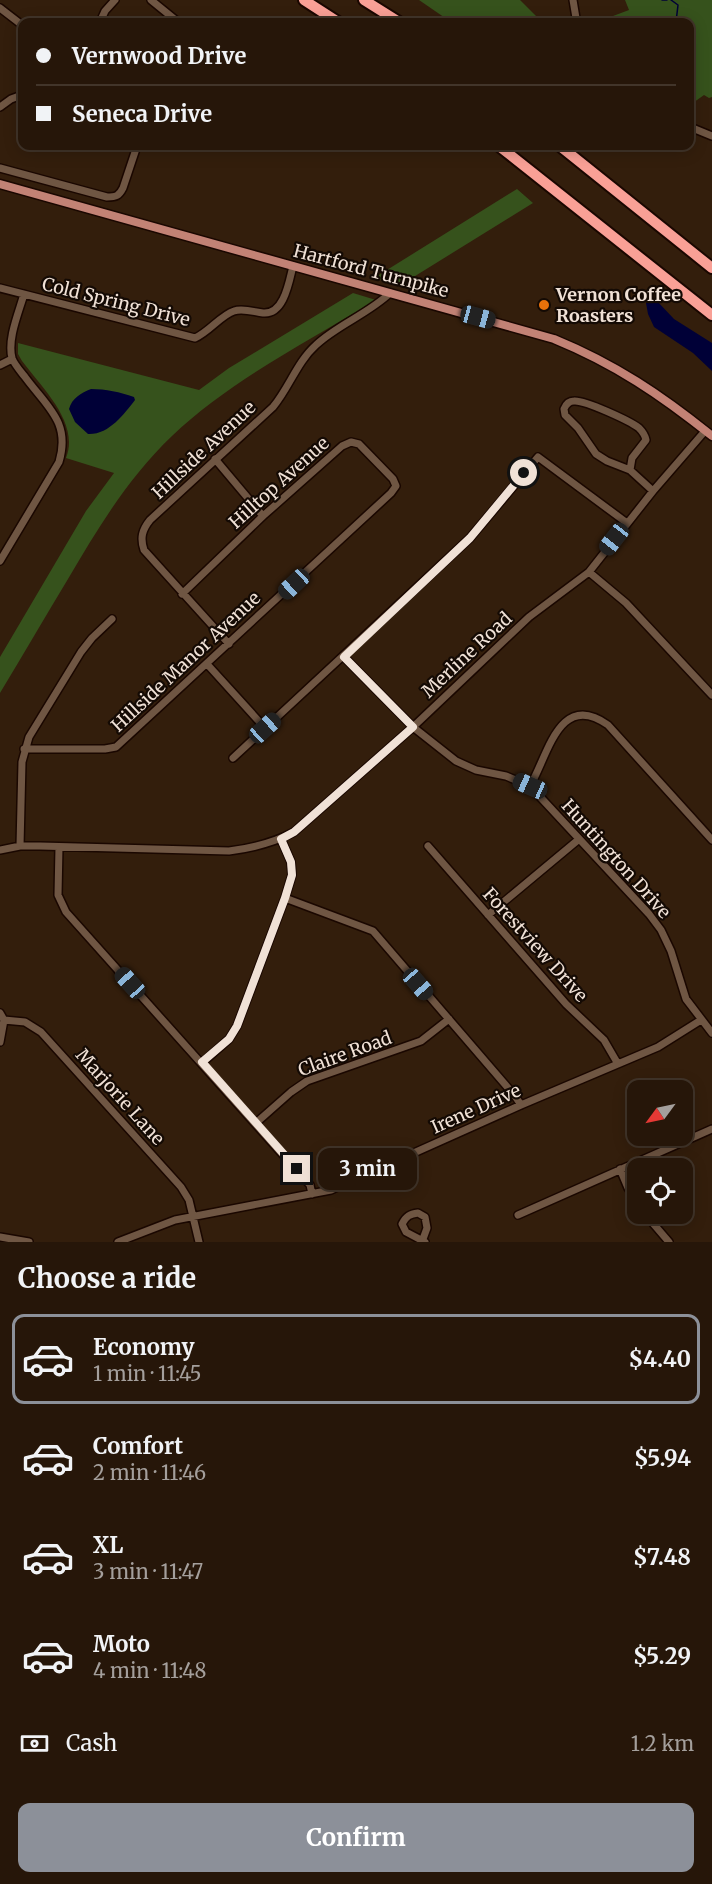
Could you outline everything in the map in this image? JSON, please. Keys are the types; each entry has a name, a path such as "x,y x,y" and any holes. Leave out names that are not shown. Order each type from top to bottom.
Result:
{"highway":[{"path":"304,0 332,18"},
{"path":"364,0 393,18"},
{"path":"504,150 712,315"},
{"path":"565,150 712,268"}],"main road":[{"name":"Hartford Turnpike","path":"0,184 508,325 565,344 604,362 649,388 709,433"}],"street":[{"path":"102,18 115,0"},
{"path":"151,0 173,18"},
{"path":"573,0 576,18"},
{"path":"0,8 18,23"},
{"path":"0,107 18,96"},
{"path":"694,128 712,136"},
{"path":"0,168 107,197 115,197 120,195 123,188 135,150"},
{"path":"38,195 41,180"},
{"name":"Cold Spring Drive","path":"0,288 195,338 233,311 245,310 266,314 274,312 279,306 293,266"},
{"name":"Hillside Avenue","path":"229,644 144,550 143,530 150,520 282,397 308,354 317,344 390,293"},
{"path":"0,561 59,462 63,448 63,434 55,415 12,359 13,337 24,294"},
{"path":"0,365 12,359"},
{"path":"630,471 632,458 646,440 645,434 620,417 580,401 572,400 566,404 565,415 578,428 596,454 630,471 653,491"},
{"name":"Merline Road","path":"0,850 20,846 229,851 249,849 281,839 294,832 413,727 529,617 589,572 653,491 709,433"},
{"name":"Hilltop Avenue","path":"182,594 263,516 342,446 351,442 359,444 393,479 396,486"},
{"path":"233,758 470,538 538,457 627,523"},
{"path":"215,459 263,516"},
{"name":"Hillside Manor Avenue","path":"24,749 116,747 396,486"},
{"path":"589,572 626,603 712,695"},
{"path":"20,846 24,749 81,652 112,619"},
{"name":"Huntington Drive","path":"344,657 413,727 456,761 476,770 506,776 530,786 649,914 661,930 671,951 686,999 712,1033"},
{"path":"207,664 265,728"},
{"path":"530,786 539,772 556,731 568,720 587,714 608,725 712,840"},
{"path":"202,1062 229,1039 237,1026 285,898 293,870 281,839"},
{"path":"488,915 578,840"},
{"name":"Forestview Drive","path":"428,846 566,1004 604,1040 618,1064"},
{"path":"59,848 58,895 62,906 310,1185 312,1194"},
{"path":"285,898 373,931 521,1105"},
{"path":"0,1012 4,1020 0,1042"},
{"name":"Claire Road","path":"256,1123 291,1092 307,1082 421,1041 448,1019"},
{"name":"Marjorie Lane","path":"4,1020 24,1022 41,1032 181,1187 189,1200 199,1242"},
{"name":"Irene Drive","path":"118,1242 175,1220 332,1190 521,1105 658,1047 701,1020"},
{"path":"518,1215 712,1130"},
{"path":"620,1169 627,1186"},
{"path":"654,1224 669,1242"},
{"path":"0,1237 29,1242"}],"green space":[{"path":"419,0 520,0 538,18 445,18"},
{"path":"625,0 712,0 712,97 704,95 694,102 694,18 608,18 629,10"},
{"path":"517,189 533,203 399,286 374,278"},
{"path":"353,293 376,300 244,379 195,416 156,452 102,522 0,693 0,657 86,511 114,473 66,458 69,445 64,419 57,406 22,361 18,354 18,343 199,390 229,368"}],"shaded area":[{"path":"652,299 657,301 674,319 712,343 712,371 693,353 654,327 646,303"},
{"path":"91,389 118,392 134,397 135,400 109,427 103,431 88,434 75,422 69,409 77,396"}],"waterway":[{"path":"662,0 667,0"},
{"path":"671,0 678,5 676,18"}],"place":[{"name":"Vernon Coffee Roasters","path":"544,305"}],"route":[{"path":"297,1169 202,1062 229,1039 237,1026 285,898 293,870 281,839 294,832 413,727 344,657 470,538 524,473"}]}
